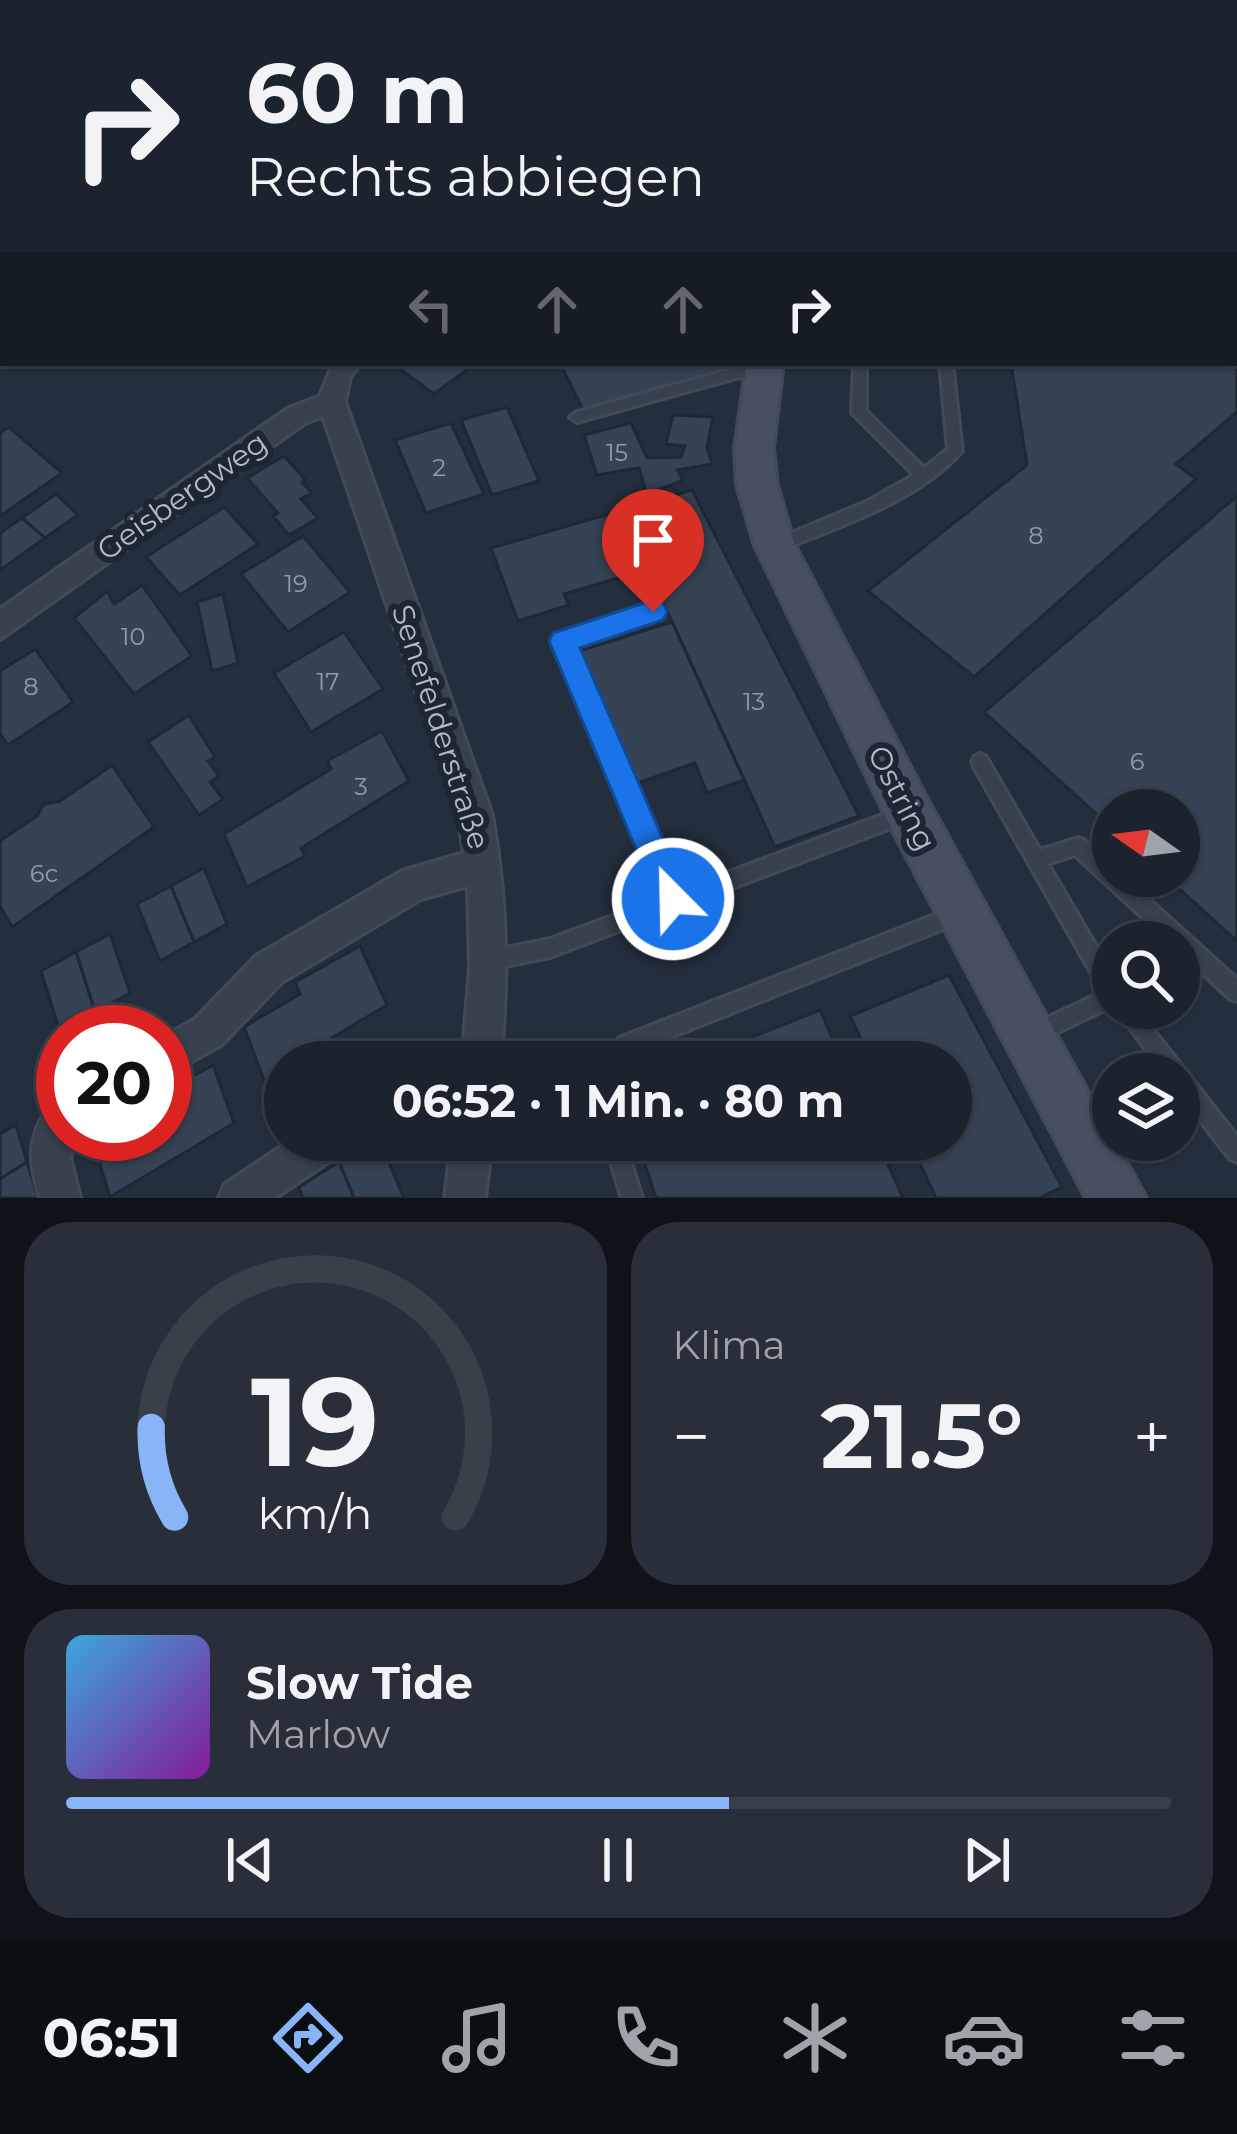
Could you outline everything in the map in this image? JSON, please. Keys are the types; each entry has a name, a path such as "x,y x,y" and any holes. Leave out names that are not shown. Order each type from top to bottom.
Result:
{"street":[{"path":"332,402 338,374 345,366"},
{"name":"Ostring","path":"764,370 754,448 757,485 775,546 909,813 1117,1198"},
{"name":"Geisbergweg","path":"0,626 296,416 332,402"},
{"name":"Senefelderstraße","path":"332,402 475,815 485,865 491,960 483,1041"},
{"path":"192,1041 208,1032 269,969 414,883 485,865"},
{"path":"49,1161 60,1198"},
{"path":"239,1198 294,1161"},
{"path":"465,1198 469,1161"}],"lane":[{"path":"860,366 859,413 926,477"},
{"path":"775,546 874,508 926,477 955,452 946,366"},
{"name":"Ostring","path":"577,417 739,372 764,370"},
{"path":"653,612 563,641 673,899"},
{"path":"980,762 1092,957"},
{"path":"491,960 550,948 909,813"},
{"path":"1036,860 1078,846 1237,992"},
{"path":"639,1041 963,913"},
{"path":"1029,1037 1092,1005"},
{"path":"1140,1029 1159,1053"},
{"path":"1200,1105 1237,1152"},
{"path":"621,1161 632,1198"}],"building":[{"path":"398,366 472,366 434,394"},
{"path":"561,366 733,366 732,371 584,412"},
{"path":"1011,366 1237,369 1237,412 1176,464 1196,479 974,677 868,591 1027,465"},
{"path":"507,407 539,481 492,495 461,420"},
{"path":"673,415 713,417 707,447 712,464 677,470 683,480 647,495 639,468 597,475 584,435 631,423 647,458 681,457 685,446 666,444"},
{"path":"451,423 484,494 426,513 395,440"},
{"path":"9,427 62,473 0,516 0,433"},
{"path":"284,456 305,479 302,482 312,493 301,499 318,518 289,535 273,516 278,513 247,478"},
{"path":"692,490 859,816 775,847 648,569 564,594 569,605 518,621 491,548"},
{"path":"56,494 78,515 45,538 22,518"},
{"path":"1237,496 1237,941 1188,897 1200,897 1200,789 1092,789 1092,810 984,712"},
{"path":"224,507 258,544 180,595 146,557"},
{"path":"22,518 45,538 0,570 0,533"},
{"path":"303,536 350,592 288,632 241,574"},
{"path":"142,585 192,656 134,694 74,618 107,591 114,604"},
{"path":"223,594 238,663 212,671 197,602"},
{"path":"672,622 744,780 707,793 695,763 629,786 576,652"},
{"path":"344,632 383,689 311,732 274,673"},
{"path":"35,649 73,702 8,745 0,734 0,671"},
{"path":"189,715 215,757 208,761 219,776 210,782 223,799 199,815 148,742"},
{"path":"382,731 409,781 301,848 305,856 247,887 224,834 331,769 327,761"},
{"path":"112,765 154,827 12,927 0,906 0,841 37,816 44,804 60,801"},
{"path":"204,868 227,924 194,942 171,886"},
{"path":"171,886 194,942 160,961 137,904"},
{"path":"110,934 130,993 108,1005 93,1005 76,952"},
{"path":"360,946 387,1005 327,1041 264,1041 264,1080 244,1027 300,994 295,982"},
{"path":"76,952 93,1005 52,1005 41,971"},
{"path":"949,975 1062,1187 1039,1198 936,1198 919,1161 972,1161 972,1041 862,1041 850,1016"},
{"path":"820,1010 834,1041 742,1041"},
{"path":"213,1065 234,1123 192,1148 192,1077"},
{"path":"16,1125 27,1162 0,1179 0,1134"},
{"path":"99,1161 170,1161 110,1197"},
{"path":"388,1161 404,1198 354,1198 339,1162"},
{"path":"644,1161 886,1161 903,1198 656,1198"},
{"path":"27,1162 38,1198 0,1198 0,1179"},
{"path":"339,1162 354,1198 303,1198 299,1187"}],"route":[{"path":"653,612 563,641 673,899"}]}
